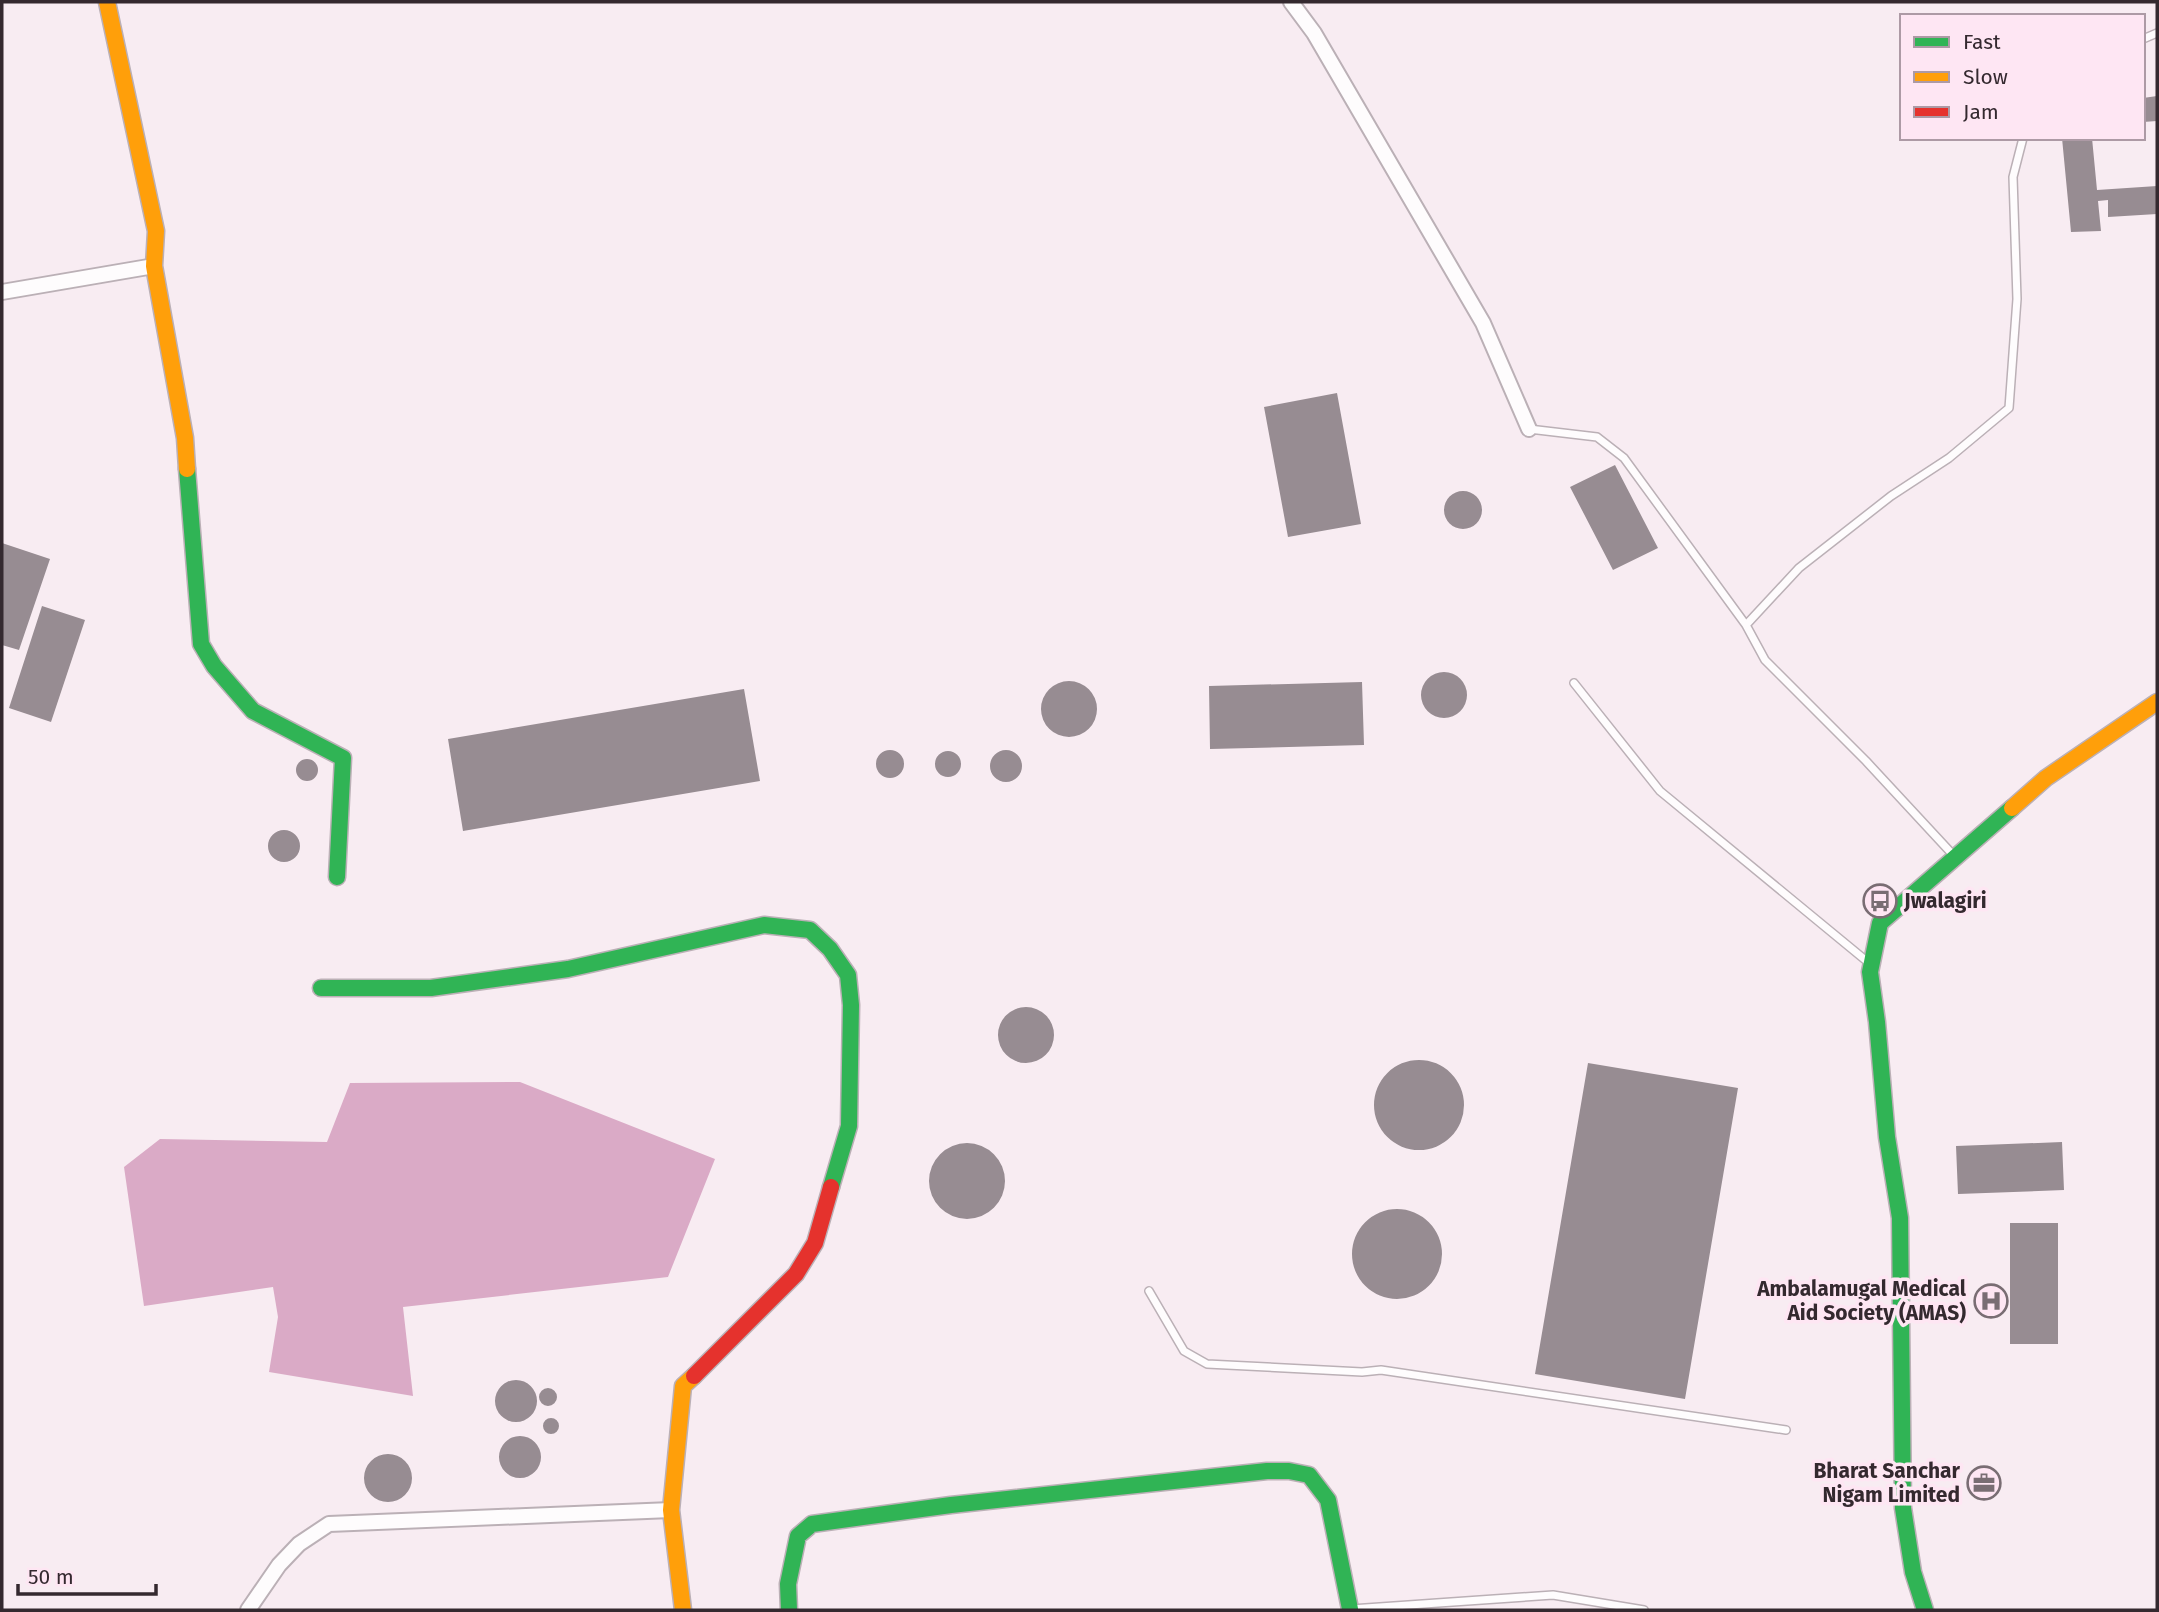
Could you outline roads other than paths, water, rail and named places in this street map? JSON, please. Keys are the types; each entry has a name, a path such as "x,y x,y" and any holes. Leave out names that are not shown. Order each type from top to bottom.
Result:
{"street":[{"path":"107,2 156,231 154,266 185,438 201,644 214,666 253,711 343,758 337,877"},
{"path":"1291,2 1314,33 1483,323 1528,429"},
{"path":"2,292 154,266"},
{"path":"1925,1610 1913,1572 1903,1508 1900,1218 1887,1137 1870,972 1880,923 2046,778 2157,702"},
{"path":"321,988 431,988 568,969 764,925 810,930 830,949 848,975 851,1005 849,1126 815,1243 796,1274 683,1386 671,1510 683,1610"},
{"path":"789,1610 788,1584 798,1536 812,1524 965,1503 1266,1471 1289,1471 1309,1475 1328,1500 1348,1610"},
{"path":"248,1610 279,1565 299,1544 329,1524 671,1510"}],"lane":[{"path":"1746,625 1799,568 1892,496 1949,458 2009,408 2017,299 2013,177 2022,140"},
{"path":"1528,429 1597,437 1624,458 1746,625 1765,660 1866,761 1955,857"},
{"path":"1574,683 1660,791 1871,965"},
{"path":"1149,1291 1184,1351 1207,1364 1362,1372 1381,1370 1786,1430"},
{"path":"1348,1610 1553,1595 1644,1610"}],"place":[{"name":"Jwalagiri","path":"1880,901"},
{"name":"Ambalamugal Medical Aid Society (AMAS)","path":"1991,1301"},
{"name":"Bharat Sanchar Nigam Limited","path":"1984,1483"}]}
